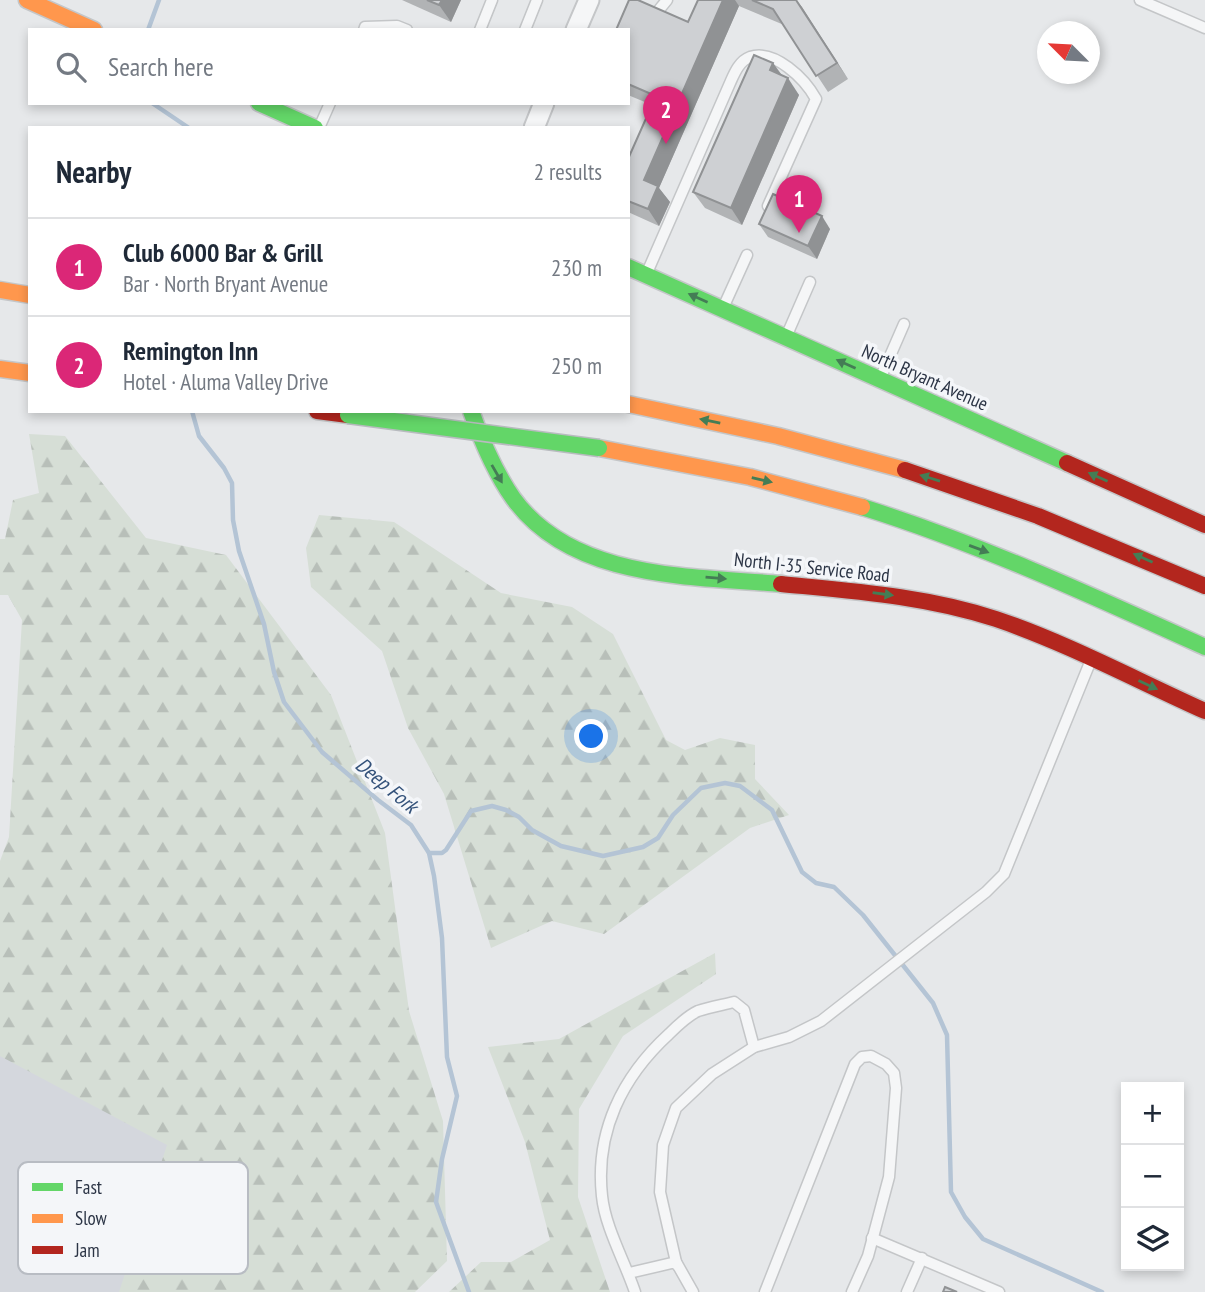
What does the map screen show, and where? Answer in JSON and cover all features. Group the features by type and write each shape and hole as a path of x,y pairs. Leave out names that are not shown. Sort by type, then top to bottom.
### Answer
{"main road":[{"path":"27,0 90,28"},
{"path":"263,105 312,126"},
{"name":"North Bryant Avenue","path":"630,268 1205,525"},
{"path":"0,290 25,294"},
{"path":"6,370 28,373"},
{"path":"630,404 777,435 955,486 1126,550 1205,586"},
{"path":"332,413 599,448 713,469 840,500 991,553 1205,647"},
{"name":"North I-35 Service Road","path":"472,413 498,479 517,503 545,531 560,542 586,554 614,565 649,572 866,592 936,603 995,618 1205,711"}],"street":[{"path":"577,28 589,0"},
{"path":"535,126 543,105"}],"lane":[{"path":"481,28 492,0"},
{"path":"526,28 537,0"},
{"path":"658,11 667,0"},
{"path":"1140,0 1205,28"},
{"path":"365,28 402,28"},
{"path":"646,275 738,66 750,57 766,57 784,65 807,86 816,99 768,206"},
{"path":"318,126 329,105"},
{"path":"722,309 747,255"},
{"path":"786,337 810,282"},
{"path":"880,380 904,324"},
{"path":"685,1292 660,1192 663,1145 676,1108 712,1074 754,1047 789,1037 821,1021 986,892 1004,874 1091,659"},
{"path":"635,1292 602,1196 602,1164 615,1104 627,1081 649,1054 696,1012 734,1002 744,1010 754,1047"},
{"path":"765,1292 855,1064 862,1057 871,1056 886,1064 894,1073 896,1088 889,1177 868,1256 852,1292"},
{"path":"872,1238 999,1292"},
{"path":"907,1292 922,1258"},
{"path":"629,1273 676,1262"},
{"path":"676,1262 693,1292"}],"shaded area":[{"path":"0,1032 366,1197 315,1292 0,1292"}],"green space":[{"path":"29,434 65,436 146,538 226,555 331,695 385,833 409,1011 443,1121 447,1261 415,1292 119,1292 125,1274 248,1274 248,1162 161,1162 167,1145 0,1056 0,861 9,837 22,620 8,595 0,595 0,539 5,539 13,500 39,493"},
{"path":"319,515 394,522 501,593 572,607 613,634 666,740 685,750 720,738 755,745 755,779 789,815 750,828 604,934 552,921 491,948 444,794 408,728 382,651 311,587 306,548"},
{"path":"715,953 716,974 623,1036 579,1109 578,1197 610,1292 449,1292 481,1262 511,1262 550,1240 525,1142 488,1047 559,1039"}],"building":[{"path":"427,0 442,0 439,5"},
{"path":"629,0 638,0 688,22 698,0 723,0 644,180 658,186 648,209 630,202 630,154 656,96 630,85 630,28 617,28"},
{"path":"752,0 796,0 837,63 816,76 773,9"},
{"path":"754,55 773,63 770,70 788,78 731,208 693,192"},
{"path":"773,194 822,216 808,246 759,224"},
{"path":"945,1287 957,1292 943,1292"}],"waterway":[{"name":"Deep Fork","path":"149,28 159,0"},
{"name":"Deep Fork","path":"155,105 186,126"},
{"name":"Deep Fork","path":"193,413 199,436 232,483 233,520 239,551 264,624 274,672 284,702 322,752 411,825 429,853 442,938 447,1057 457,1096 442,1159 436,1202 469,1292"},
{"path":"429,853 442,853 446,850 471,811 492,806 519,817 532,830 561,846 603,856 643,847 658,838 673,815 701,788 725,783 740,786 772,810 802,872 816,883 834,887 863,915 933,1003 947,1035 951,1192 965,1217 983,1239 1102,1292"}],"traffic: fast":[{"path":"263,105 311,126"},
{"path":"630,268 1067,463"},
{"path":"472,413 489,456 513,498 538,525 567,545 600,559 635,569 709,579 781,584"},
{"path":"348,415 599,448"},
{"path":"862,507 993,554 1205,647"}],"traffic: slow":[{"path":"27,0 90,28"},
{"path":"0,290 28,295"},
{"path":"0,369 28,373"},
{"path":"630,404 778,436 905,470"},
{"path":"599,448 750,477 862,507"}],"traffic: jam":[{"path":"332,413 348,415"},
{"path":"1067,463 1205,525"},
{"path":"905,470 1038,516 1205,586"},
{"path":"781,584 862,592 970,611 1075,650 1205,711"}],"place":[{"name":"Remington Inn","path":"666,144"},
{"name":"Club 6000 Bar & Grill","path":"799,233"}]}
